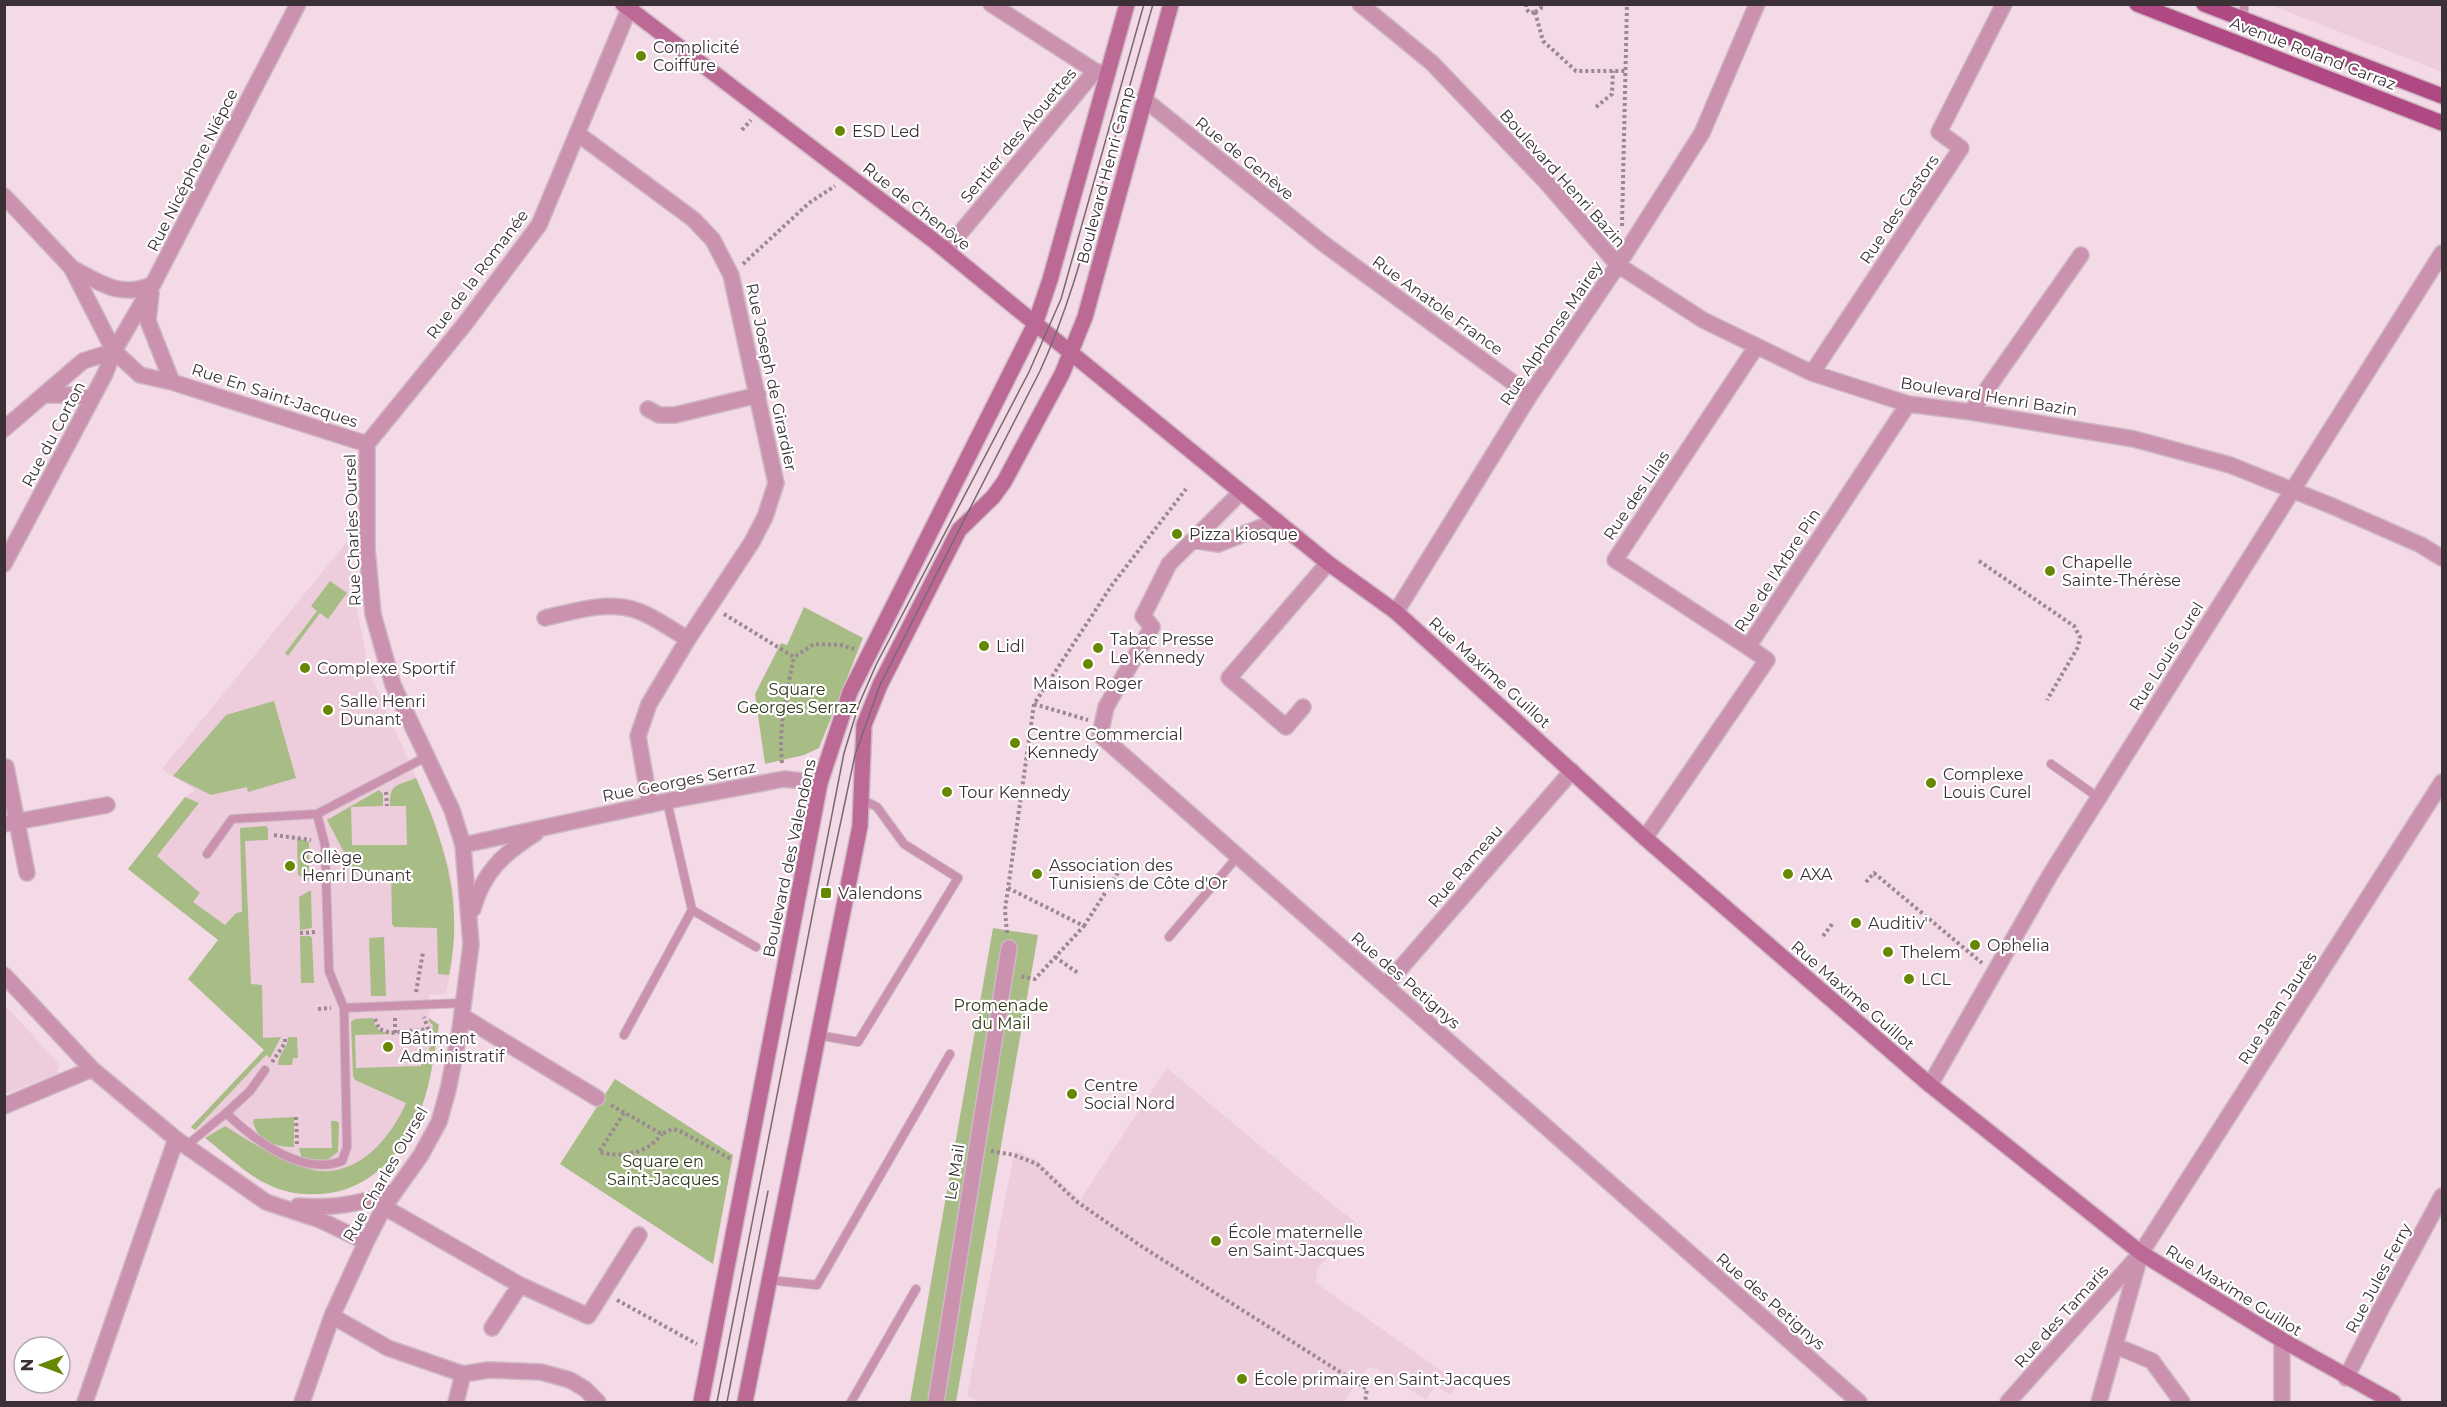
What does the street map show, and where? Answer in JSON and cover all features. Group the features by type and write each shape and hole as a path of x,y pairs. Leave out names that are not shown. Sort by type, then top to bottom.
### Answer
{"main road":[{"name":"Avenue Roland Carraz","path":"2137,4 2442,123"},
{"name":"Avenue Roland Carraz","path":"2204,4 2442,96"}],"street":[{"name":"Rue Nicéphore Niépce","path":"114,351 153,284 298,4"},
{"path":"991,4 1101,72"},
{"name":"Boulevard Henri Camp","path":"1035,324 1050,280 1101,72 1127,4"},
{"name":"Boulevard Henri Camp","path":"1071,354 1085,317 1171,4"},
{"name":"Boulevard Henri Bazin","path":"1360,4 1432,63 1546,183 1618,265 1703,320 1812,373 1908,404 1971,411 2134,439 2230,465 2292,488 2421,545 2442,558"},
{"name":"Rue Alphonse Mairey","path":"1396,612 1530,395 1618,265 1702,133 1757,4"},
{"name":"Rue des Castors","path":"1812,373 1961,148 1939,132 2004,4"},
{"name":"Rue de la Romanée","path":"367,444 464,324 539,225 578,134 626,7"},
{"name":"Rue de Chenôve","path":"626,7 945,250 1183,446"},
{"name":"Sentier des Alouettes","path":"945,250 1101,72"},
{"name":"Rue de Genève","path":"1144,99 1324,244"},
{"name":"Rue Joseph de Girardier","path":"578,134 693,219 713,240 731,275 776,483 773,498 752,542 688,639 649,704 638,736 650,804"},
{"name":"Rue En Saint-Jacques","path":"4,196 72,267 114,351 140,375 172,382 367,444"},
{"name":"Rue Anatole France","path":"1324,244 1530,395"},
{"name":"Rue Louis Curel","path":"1930,1085 2050,875 2442,253"},
{"path":"1971,411 2080,255"},
{"name":"Rue En Saint-Jacques","path":"72,267 105,285 129,292 153,284 148,321 172,382"},
{"name":"Boulevard des Valendons","path":"701,1402 820,783 850,692 1035,324"},
{"name":"Rue des Lilas","path":"1748,646 1615,560 1756,347"},
{"path":"4,429 83,361 114,351"},
{"name":"Rue du Corton","path":"4,564 114,351"},
{"path":"746,1402 860,826 864,725 880,685 959,530 993,497 1004,482 1071,354"},
{"path":"45,395 74,395 91,399"},
{"path":"648,409 659,415 675,415 758,395"},
{"name":"Rue de l'Arbre Pin","path":"1645,838 1767,660 1748,646 1908,404"},
{"name":"Rue Charles Oursel","path":"302,1402 332,1316 366,1242 384,1207 421,1155 439,1122 448,1090 463,1009 471,945 463,845 452,810 393,685 373,614 368,549 367,444"},
{"name":"Rue Maxime Guillot","path":"1183,446 1328,563 1396,612 1645,838 1930,1085 2141,1253 2346,1378 2392,1402"},
{"path":"1101,729 1106,707 1152,627 1143,616 1169,564 1241,492"},
{"path":"1193,540 1218,544 1277,521"},
{"path":"1303,707 1286,727 1229,678 1328,563"},
{"path":"545,618 597,606 619,606 640,611 688,639"},
{"name":"Rue des Petignys","path":"1101,729 1238,856 1859,1402"},
{"path":"6,767 11,823 27,873"},
{"name":"Rue Rameau","path":"1385,986 1572,771"},
{"name":"Rue Georges Serraz","path":"463,845 650,804 784,779 820,783"},
{"name":"Rue Jean Jaurès","path":"2141,1253 2442,782"},
{"path":"11,823 107,805"},
{"name":"Rue Georges Serraz","path":"492,869 505,855 546,827"},
{"name":"Rue Charles Oursel","path":"470,920 479,889 492,869"},
{"name":"Le Mail","path":"936,1402 1009,948"},
{"path":"4,975 92,1069 181,1143 266,1202 320,1220 366,1242"},
{"path":"463,1009 597,1098"},
{"path":"4,1106 92,1069"},
{"path":"85,1402 181,1143"},
{"path":"266,1202 322,1208 370,1201 396,1190"},
{"name":"Rue Jules Ferry","path":"2346,1378 2442,1196"},
{"path":"384,1207 520,1285 588,1316 639,1235"},
{"path":"2099,1402 2141,1253"},
{"name":"Rue des Tamaris","path":"2008,1402 2141,1253"},
{"path":"492,1328 520,1285"},
{"path":"332,1316 388,1348 463,1374 514,1370 541,1372 570,1380 585,1389 598,1402"},
{"path":"2282,1340 2282,1402"},
{"path":"2116,1346 2152,1361 2182,1402"},
{"path":"456,1402 463,1374"}],"lane":[{"path":"2244,4 2244,21"},
{"path":"207,854 232,819 317,814 426,757"},
{"path":"2051,764 2099,798"},
{"path":"817,1035 858,1042 958,878 904,844 877,807 861,799"},
{"path":"624,1035 692,910 667,801"},
{"path":"226,1113 260,1142 297,1160 325,1166 342,1161 346,1156 344,1008 329,971 325,845 317,814"},
{"path":"1169,937 1238,856"},
{"path":"692,910 756,948"},
{"path":"344,1008 420,1005 463,1009"},
{"path":"769,1280 817,1285 950,1054"},
{"path":"181,1143 226,1113 250,1091 265,1070"},
{"path":"851,1402 916,1289"}],"path":[{"path":"1526,4 1526,9 1530,13 1541,8 1541,4"},
{"path":"1627,4 1622,227 1630,246"},
{"path":"1535,12 1543,41 1576,71 1625,71"},
{"path":"1596,107 1612,94 1613,71"},
{"path":"741,130 746,125"},
{"path":"731,275 808,203 831,189"},
{"path":"1009,948 1005,910 1034,704 1112,585 1186,489"},
{"path":"1979,561 2074,626 2080,637 2078,647 2047,700"},
{"path":"711,606 794,657"},
{"path":"784,779 782,742 785,701 794,657 814,644 841,645 868,654"},
{"path":"1034,704 1101,729"},
{"path":"274,835 299,837 325,845"},
{"path":"1004,973 1035,979 1084,926 1121,868"},
{"path":"1866,882 1874,873 1994,973"},
{"path":"1008,888 1084,926"},
{"path":"1823,936 1833,923"},
{"path":"375,1006 376,1023 380,1029 395,1033 428,1029 416,983 423,952"},
{"path":"1055,957 1078,974"},
{"path":"395,1023 395,1033"},
{"path":"265,1070 285,1043 285,1037"},
{"path":"597,1098 662,1134"},
{"path":"624,1113 599,1152 623,1155 638,1152 672,1129 680,1131 738,1163 747,1165"},
{"path":"296,1117 297,1160"},
{"path":"976,1148 1014,1155 1036,1164 1076,1201 1141,1246 1367,1389 1365,1402"},
{"path":"603,1292 711,1351"}],"shaded area":[{"path":"2271,5 2442,5 2442,72"},
{"name":"Collège Henri Dunant","path":"350,538 351,579 369,671 433,816 450,871 454,899 452,963 446,994 429,995 429,1018 439,1025 424,1098 410,1132 390,1160 372,1176 344,1190 312,1194 288,1192 266,1183 252,1175 191,1127 264,1050 188,979 218,940 128,869 185,797 195,790 162,769"},
{"path":"5,1005 59,1064 57,1074 5,1094"},
{"path":"1167,1068 1356,1223 1317,1270 1316,1283 1459,1383 1450,1395 1435,1385 1426,1400 1377,1369 1367,1368 1344,1402 981,1402 967,1396 1016,1151 1037,1160 1080,1200"}],"green space":[{"path":"330,581 347,593 328,619 320,613 288,656 285,653 317,611 311,606"},
{"name":"Square Georges Serraz","path":"804,607 863,638 819,748 804,755 765,764 755,694 781,643 787,645"},
{"path":"274,701 296,778 248,792 247,787 211,795 173,776 226,715"},
{"path":"416,778 436,826 449,874 454,923 449,975 438,974 437,928 394,927 392,924 391,872 355,873 327,820 379,790 383,794 383,806 351,807 352,845 407,845 406,806 390,806 390,799 396,786"},
{"path":"185,797 199,803 157,856 200,893 193,902 225,925 236,913 242,912 240,828 266,826 268,828 268,840 245,841 251,984 262,985 263,1038 281,1037 270,1058 266,1055 195,1130 191,1127 264,1050 188,979 218,940 128,869"},
{"path":"297,838 309,842 309,881 298,875"},
{"path":"311,891 312,928 300,930 299,897"},
{"name":"Promenade du Mail","path":"993,928 1038,935 956,1402 910,1402"},
{"path":"300,936 312,938 314,983 301,983"},
{"path":"384,937 386,996 371,996 369,938"},
{"path":"373,1018 379,1030 392,1034 355,1035 356,1068 421,1066 421,1060 428,1059 433,1025 429,1022 429,1018 439,1025 430,1079 419,1113 402,1145 378,1171 347,1189 314,1194 290,1192 275,1187 243,1169 205,1138 225,1126 276,1156 318,1171 343,1168 367,1156 386,1137 406,1103 355,1080 353,1076 351,1022 355,1019"},
{"path":"288,1037 297,1037 298,1058 293,1058 292,1065 278,1065 286,1044"},
{"name":"Square en Saint-Jacques","path":"615,1079 733,1155 713,1264 560,1164"},
{"path":"294,1117 294,1147 268,1142 255,1129 253,1122 254,1119"},
{"path":"331,1121 339,1123 338,1152 327,1160 302,1159 299,1148 332,1148"}],"tram line":[{"path":"717,1402 844,753 859,704 876,665 1029,372 1061,299 1144,4"},
{"path":"1114,141 1153,4"},
{"path":"825,896 855,755 880,685 1040,371 1083,254 1103,181"},
{"path":"727,1402 768,1191"}],"place":[{"name":"Complicité Coiffure","path":"641,56"},
{"name":"ESD Led","path":"840,131"},
{"name":"Pizza kiosque","path":"1177,534"},
{"name":"Chapelle Sainte-Thérèse","path":"2050,571"},
{"name":"Lidl","path":"984,646"},
{"name":"Tabac Presse Le Kennedy","path":"1098,648"},
{"name":"Maison Roger","path":"1088,664"},
{"name":"Complexe Sportif","path":"305,668"},
{"name":"Salle Henri Dunant","path":"328,710"},
{"name":"Centre Commercial Kennedy","path":"1015,743"},
{"name":"Complexe Louis Curel","path":"1931,783"},
{"name":"Tour Kennedy","path":"947,792"},
{"name":"Collège Henri Dunant","path":"290,866"},
{"name":"Association des Tunisiens de Côte d'Or","path":"1037,874"},
{"name":"AXA","path":"1788,874"},
{"name":"Valendons","path":"826,893"},
{"name":"Auditiv'","path":"1856,923"},
{"name":"Ophelia","path":"1975,945"},
{"name":"Thelem","path":"1888,952"},
{"name":"LCL","path":"1909,979"},
{"name":"Bâtiment Administratif","path":"388,1047"},
{"name":"Centre Social Nord","path":"1072,1094"},
{"name":"École maternelle en Saint-Jacques","path":"1216,1241"},
{"name":"École primaire en Saint-Jacques","path":"1242,1379"}]}
